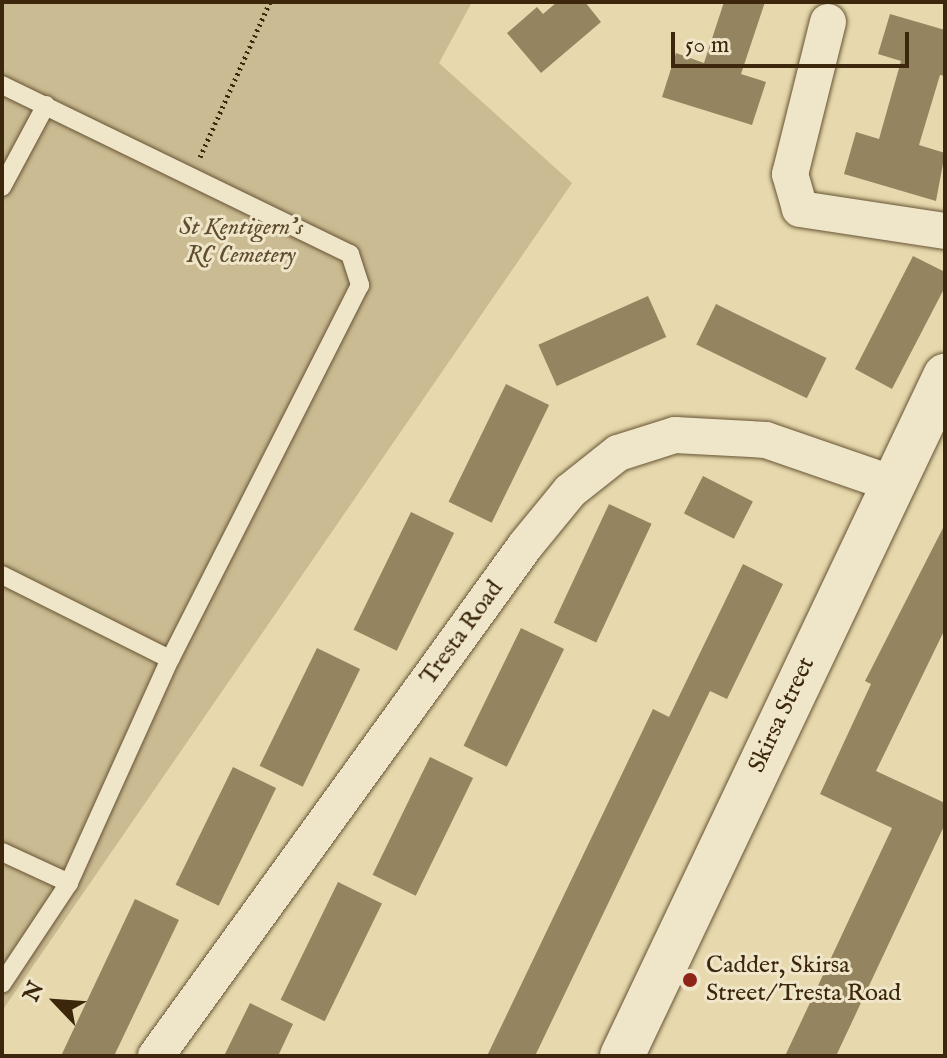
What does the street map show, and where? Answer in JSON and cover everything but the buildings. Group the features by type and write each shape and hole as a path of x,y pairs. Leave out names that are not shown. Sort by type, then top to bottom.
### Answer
{"street":[{"path":"828,22 790,174 800,209 945,231"},
{"name":"Skirsa Street","path":"622,1056 890,483 945,376"},
{"name":"Tresta Road","path":"156,1056 525,546 570,491 618,453 675,435 766,440 890,483"}],"lane":[{"path":"2,85 350,254 360,285 170,659 69,883 2,984"},
{"path":"2,187 46,105"},
{"path":"2,575 170,659"},
{"path":"2,852 69,883"}],"path":[{"path":"191,176 270,2"}],"green space":[{"name":"St Kentigern's RC Cemetery","path":"2,2 472,2 439,63 572,183 2,1011"}],"place":[{"name":"Cadder, Skirsa Street/ Tresta Road","path":"690,980"}]}
